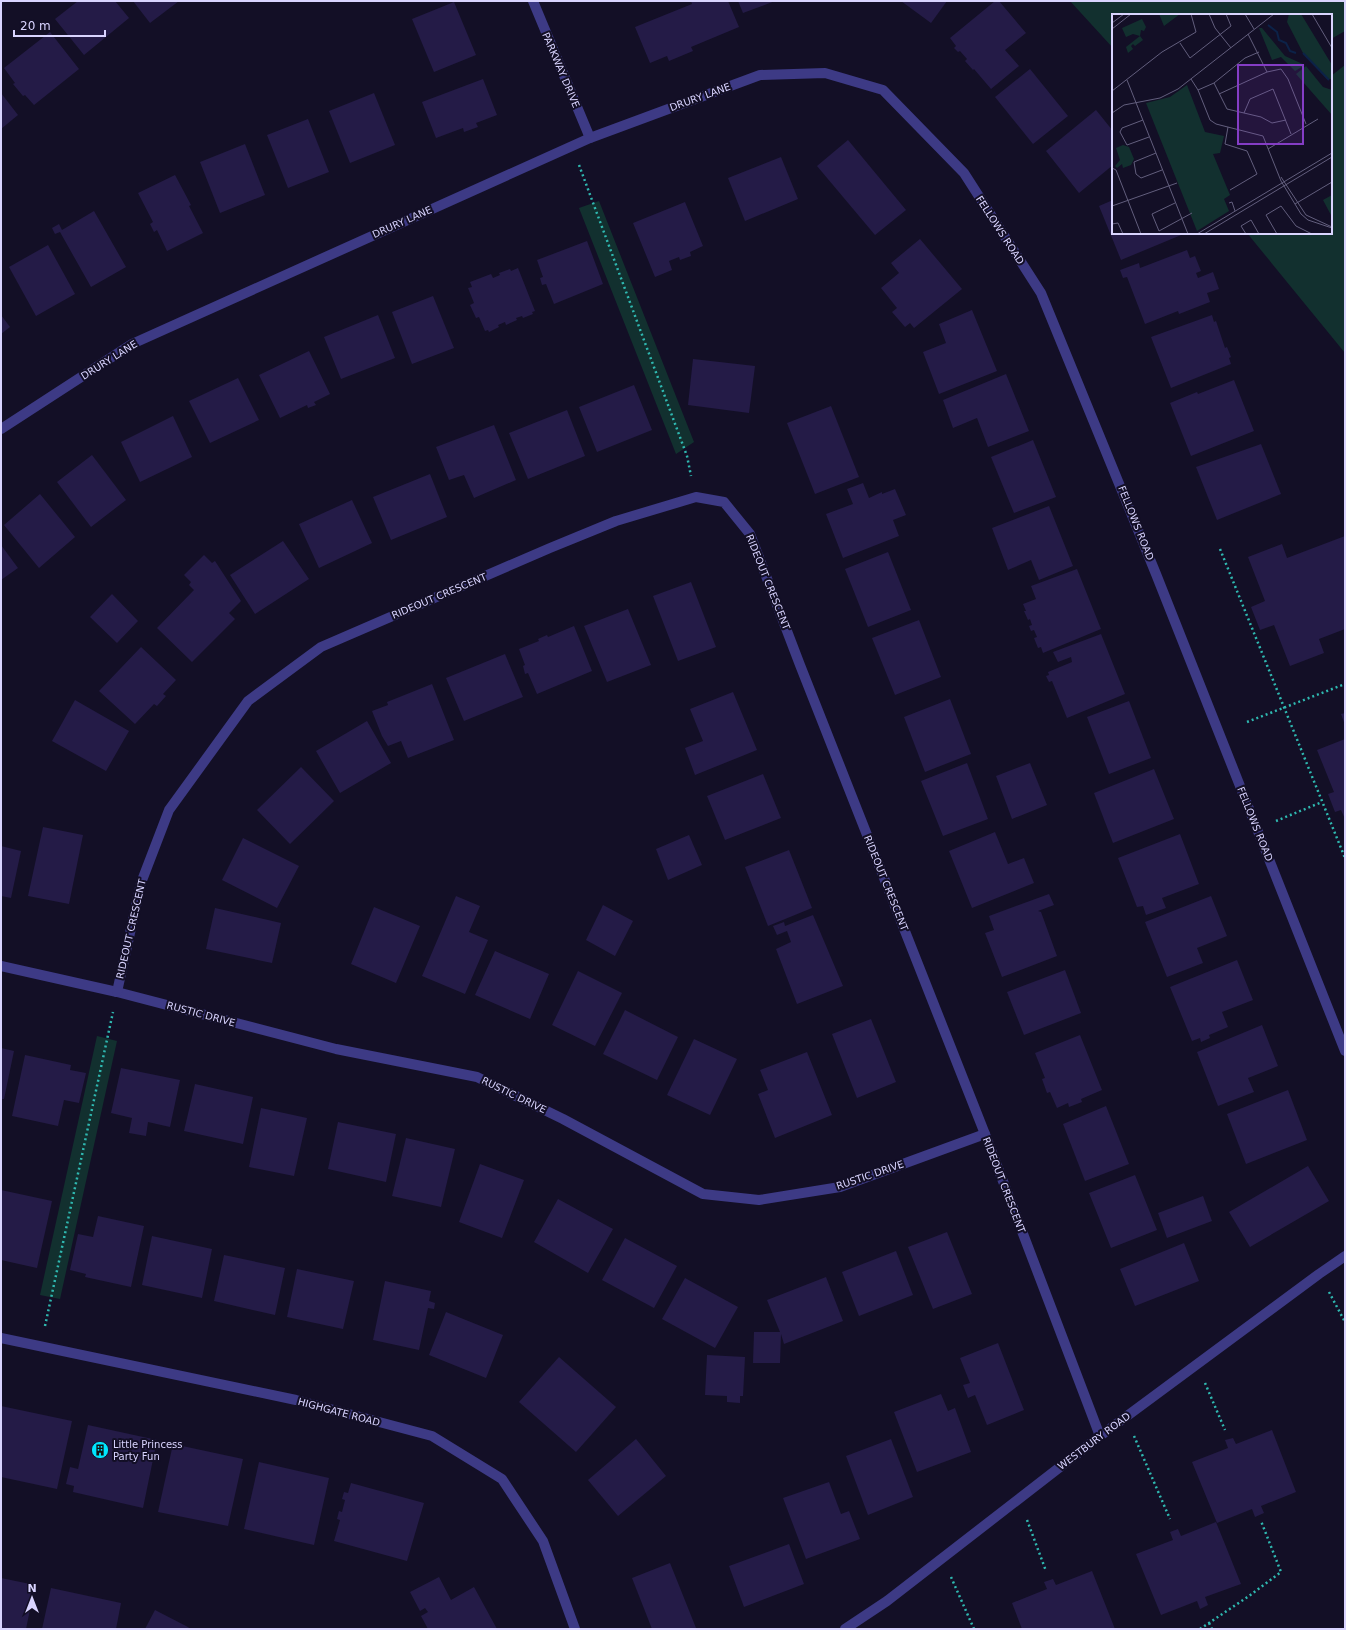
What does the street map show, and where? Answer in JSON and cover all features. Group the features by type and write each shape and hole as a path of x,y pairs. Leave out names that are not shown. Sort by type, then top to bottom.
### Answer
{"street":[{"name":"PARKWAY DRIVE","path":"533,1 590,138"},
{"name":"DRURY LANE","path":"1,430 132,344 590,138 760,76 825,73"},
{"name":"FELLOWS ROAD","path":"825,73 883,90 964,173 1041,293 1156,574 1345,1051"},
{"name":"RIDEOUT CRESCENT","path":"117,992 141,883 169,810 248,701 321,647 616,521 696,496 724,502 750,534 800,665 985,1134 1100,1436"},
{"name":"RUSTIC DRIVE","path":"1,966 117,992 336,1049 477,1077 563,1119 702,1194 759,1200 840,1187 985,1134"},
{"name":"WESTBURY ROAD","path":"845,1629 888,1601 1100,1436 1345,1256"},
{"name":"HIGHGATE ROAD","path":"1,1338 296,1400 432,1436 502,1479 543,1541 575,1629"}],"path":[{"path":"572,146 687,456 696,496"},
{"path":"1220,549 1345,858"},
{"path":"1247,722 1345,684"},
{"path":"1257,829 1322,802"},
{"path":"41,1346 117,992"},
{"path":"1319,1274 1345,1322"},
{"path":"1197,1364 1225,1430"},
{"path":"1126,1417 1170,1519"},
{"path":"1019,1499 1046,1570"},
{"path":"1200,1629 1249,1596 1281,1572 1261,1521"},
{"path":"943,1558 974,1629"},
{"path":"1209,1623 1212,1629"}],"green space":[{"path":"1070,1 1345,1 1345,31 1332,38 1332,14 1112,14 1112,47"},
{"path":"1345,65 1345,353 1248,234 1332,234 1332,75"},
{"path":"599,201 694,442 676,454 579,208"},
{"path":"97,1036 117,1041 60,1299 40,1295"}],"building":[{"path":"78,1 115,1 129,18 84,55 55,19"},
{"path":"133,1 179,1 150,23"},
{"path":"691,1 728,1 739,27 691,47 693,51 669,61 667,56 650,63 635,27 692,4"},
{"path":"738,1 775,1 743,13"},
{"path":"901,1 947,1 931,23"},
{"path":"995,1 999,1 1026,33 1005,50 1019,66 991,89 965,61 967,59 960,51 958,52 954,48 956,46 950,38"},
{"path":"454,2 476,55 434,72 412,19"},
{"path":"50,32 79,69 34,105 25,95 23,96 13,84 15,83 4,68"},
{"path":"1030,69 1068,116 1033,144 995,97"},
{"path":"483,79 497,115 476,123 478,127 464,132 463,128 436,138 422,102"},
{"path":"1,93 18,115 1,129"},
{"path":"374,93 395,145 350,163 329,111"},
{"path":"1096,110 1112,130 1112,166 1079,193 1046,151"},
{"path":"308,119 329,172 288,188 267,135"},
{"path":"848,140 906,210 875,235 817,166"},
{"path":"245,144 265,195 220,213 200,162"},
{"path":"781,157 798,199 745,221 728,178"},
{"path":"175,175 191,205 189,206 203,233 167,251 157,230 154,232 150,224 153,222 138,193"},
{"path":"1112,200 1112,234 1184,234 1121,260 1099,206"},
{"path":"685,202 703,246 690,252 691,256 680,260 679,257 669,261 672,270 655,277 633,223"},
{"path":"94,211 126,267 91,287 60,232 55,234 52,228 59,224 62,230"},
{"path":"920,239 962,289 914,328 910,323 905,327 892,312 897,308 881,288 899,273 891,263"},
{"path":"587,241 603,284 554,304 546,284 542,285 540,278 543,277 537,260"},
{"path":"48,245 75,294 36,316 9,267"},
{"path":"1187,250 1190,258 1195,256 1201,271 1196,273 1198,278 1213,272 1219,289 1207,293 1210,302 1179,314 1178,311 1145,324 1127,277 1123,278 1120,270 1139,263 1140,268"},
{"path":"518,268 535,311 532,312 533,314 523,318 522,316 516,318 517,320 506,325 505,322 498,325 499,327 489,332 488,330 485,331 479,317 476,318 470,305 474,303 468,288 472,287 470,282 491,274 493,278 500,275 499,273"},
{"path":"433,296 454,348 412,364 392,312"},
{"path":"972,310 997,371 939,394 923,352 946,343 939,324"},
{"path":"1,315 10,327 1,334"},
{"path":"378,315 395,358 341,379 324,337"},
{"path":"1212,315 1214,322 1216,321 1225,348 1227,347 1231,357 1229,358 1231,364 1171,388 1151,337"},
{"path":"309,351 330,394 314,402 316,405 308,408 307,405 280,418 259,375"},
{"path":"693,359 755,366 749,413 688,405"},
{"path":"1006,374 1029,431 988,447 977,418 953,428 943,400"},
{"path":"238,378 259,420 210,443 189,401"},
{"path":"1234,380 1254,431 1191,456 1170,403 1197,392 1198,394"},
{"path":"634,385 652,430 597,452 579,407"},
{"path":"831,406 859,477 815,494 787,423"},
{"path":"567,410 585,456 528,479 509,433"},
{"path":"173,416 192,457 140,482 121,442"},
{"path":"494,425 516,480 474,498 464,475 449,480 436,447"},
{"path":"1033,440 1056,497 1014,513 991,457"},
{"path":"1261,444 1281,494 1217,520 1196,467"},
{"path":"92,455 126,500 91,527 57,482"},
{"path":"430,474 447,517 391,540 373,497"},
{"path":"863,483 869,498 882,492 882,494 895,489 906,515 893,520 899,536 843,558 826,514 853,504 847,489"},
{"path":"40,494 75,537 39,568 4,525"},
{"path":"352,500 372,543 319,568 299,524"},
{"path":"1049,506 1073,566 1039,580 1031,560 1008,570 992,528"},
{"path":"1345,536 1345,629 1319,639 1324,653 1290,666 1274,625 1260,630 1251,607 1265,601 1248,557 1282,544 1287,558"},
{"path":"283,541 309,579 255,614 230,575"},
{"path":"1,545 18,568 1,580"},
{"path":"888,552 911,610 868,627 845,569"},
{"path":"204,555 212,563 215,561 241,601 229,613 235,619 192,662 157,628 194,590 189,585 191,582 184,575"},
{"path":"1077,569 1101,629 1043,653 1041,647 1038,648 1034,638 1037,637 1034,630 1031,631 1029,626 1032,625 1030,619 1028,620 1024,611 1026,611 1023,604 1036,599 1031,586"},
{"path":"691,582 716,647 678,661 653,596"},
{"path":"112,594 138,621 117,643 90,617"},
{"path":"628,609 651,665 607,682 584,626"},
{"path":"919,620 941,677 895,695 872,638"},
{"path":"574,626 592,671 537,694 528,673 525,674 523,666 525,665 519,649 539,641 538,639 547,635 548,637"},
{"path":"1101,634 1125,694 1067,718 1052,681 1049,682 1046,676 1049,675 1048,672 1072,662 1071,657 1058,662 1053,652"},
{"path":"141,647 176,680 163,694 166,696 157,706 154,704 135,724 99,691"},
{"path":"505,654 523,697 464,721 446,678"},
{"path":"432,684 454,740 408,758 401,741 388,746 382,736 372,711 388,705 387,702"},
{"path":"733,692 757,750 695,775 685,748 703,741 690,709"},
{"path":"950,699 971,754 925,772 904,717"},
{"path":"75,700 129,731 106,771 52,741"},
{"path":"1129,701 1151,758 1109,774 1087,717"},
{"path":"1345,713 1345,725 1341,714"},
{"path":"367,721 391,763 340,793 316,751"},
{"path":"1345,739 1345,819 1341,810 1335,812 1328,794 1334,792 1317,750"},
{"path":"967,763 988,819 943,836 921,781"},
{"path":"1030,763 1047,805 1012,819 996,776"},
{"path":"301,767 334,801 290,844 257,810"},
{"path":"1154,769 1174,819 1113,843 1094,793"},
{"path":"763,774 781,818 725,840 707,796"},
{"path":"43,827 83,835 69,904 28,896"},
{"path":"995,832 1008,864 1024,858 1034,883 972,908 949,851"},
{"path":"1180,834 1199,884 1162,898 1166,908 1146,915 1143,906 1137,907 1118,858"},
{"path":"689,835 702,865 668,880 656,849"},
{"path":"243,838 299,866 277,908 222,880"},
{"path":"1,846 21,851 11,898 1,896"},
{"path":"789,850 812,908 768,926 745,867"},
{"path":"1049,894 1054,905 1038,911 1041,912 1057,956 1002,977 985,933 994,930 989,916"},
{"path":"456,896 480,906 469,932 488,940 465,994 422,976"},
{"path":"1211,896 1227,936 1197,948 1203,963 1167,977 1145,922"},
{"path":"603,905 633,921 615,956 586,940"},
{"path":"374,907 420,926 396,983 351,964"},
{"path":"215,908 281,923 272,963 206,949"},
{"path":"813,915 843,986 797,1004 776,949 791,942 787,931 777,935 773,926 784,922 785,926"},
{"path":"495,951 549,974 530,1019 475,995"},
{"path":"1237,960 1253,1000 1222,1012 1228,1027 1209,1035 1210,1038 1201,1042 1200,1038 1192,1041 1170,987"},
{"path":"1065,970 1081,1013 1024,1035 1007,992"},
{"path":"578,971 622,993 595,1046 552,1025"},
{"path":"625,1010 678,1037 657,1080 603,1054"},
{"path":"871,1019 896,1082 857,1098 832,1034"},
{"path":"1262,1025 1278,1066 1248,1078 1254,1092 1218,1106 1197,1052"},
{"path":"1080,1035 1102,1090 1081,1099 1082,1102 1069,1107 1068,1103 1057,1108 1050,1092 1047,1093 1042,1079 1045,1078 1035,1053"},
{"path":"694,1039 737,1059 710,1115 667,1095"},
{"path":"1,1048 14,1051 4,1099 1,1099"},
{"path":"807,1052 832,1115 775,1138 758,1094 768,1090 760,1070"},
{"path":"25,1055 71,1065 70,1070 86,1073 79,1103 64,1100 58,1126 12,1116"},
{"path":"121,1068 180,1080 170,1127 148,1122 146,1136 129,1133 132,1118 111,1113"},
{"path":"195,1084 253,1097 243,1144 184,1131"},
{"path":"1288,1090 1307,1140 1246,1164 1227,1114"},
{"path":"1106,1106 1129,1164 1085,1181 1063,1124"},
{"path":"261,1108 307,1118 294,1176 249,1167"},
{"path":"338,1122 396,1134 386,1182 328,1169"},
{"path":"406,1138 455,1149 441,1207 392,1196"},
{"path":"480,1164 524,1180 502,1238 459,1222"},
{"path":"1308,1166 1329,1201 1250,1247 1229,1212"},
{"path":"1135,1175 1157,1230 1111,1248 1089,1193"},
{"path":"1,1190 52,1201 37,1268 1,1260"},
{"path":"1203,1196 1212,1221 1167,1238 1158,1213"},
{"path":"558,1199 613,1229 588,1273 534,1242"},
{"path":"98,1216 144,1226 131,1287 85,1277 86,1274 70,1270 78,1234 93,1237"},
{"path":"947,1232 972,1294 933,1309 908,1247"},
{"path":"152,1236 212,1249 202,1298 142,1285"},
{"path":"625,1238 677,1266 654,1308 602,1280"},
{"path":"1184,1243 1199,1281 1135,1306 1120,1269"},
{"path":"896,1251 913,1295 859,1316 842,1272"},
{"path":"224,1255 285,1268 275,1315 214,1301"},
{"path":"297,1269 354,1281 343,1329 287,1317"},
{"path":"826,1277 843,1321 784,1344 781,1334 780,1363 753,1363 754,1332 780,1332 767,1300"},
{"path":"685,1278 738,1307 715,1348 662,1319"},
{"path":"385,1281 431,1291 429,1301 435,1303 434,1309 428,1308 419,1350 373,1340"},
{"path":"446,1312 503,1335 486,1378 429,1355"},
{"path":"998,1343 1024,1410 987,1425 975,1395 968,1398 963,1385 970,1383 960,1358"},
{"path":"707,1355 745,1357 743,1396 740,1396 740,1403 727,1402 727,1396 705,1395"},
{"path":"559,1357 616,1407 576,1452 519,1402"},
{"path":"941,1394 948,1411 955,1408 971,1452 917,1472 894,1412"},
{"path":"1,1406 72,1421 57,1489 1,1477"},
{"path":"88,1425 157,1440 143,1508 73,1492 74,1486 66,1484 70,1467 78,1469"},
{"path":"1272,1430 1296,1492 1261,1506 1264,1513 1255,1517 1252,1509 1217,1523 1192,1462 1228,1448 1225,1440 1233,1438 1236,1444"},
{"path":"636,1439 666,1476 618,1516 588,1480"},
{"path":"891,1439 913,1497 868,1515 846,1456"},
{"path":"173,1444 243,1459 228,1526 158,1512"},
{"path":"259,1462 329,1478 314,1545 244,1529"},
{"path":"829,1482 841,1514 849,1511 860,1539 806,1559 783,1498"},
{"path":"351,1483 424,1503 407,1561 334,1541 340,1520 337,1519 339,1511 342,1512 345,1500 342,1499 344,1492 348,1493"},
{"path":"1216,1522 1241,1584 1205,1597 1208,1605 1200,1609 1197,1601 1161,1615 1136,1554 1173,1540 1170,1532 1178,1529 1181,1536"},
{"path":"789,1544 804,1584 744,1607 729,1566"},
{"path":"670,1563 696,1628 695,1629 652,1629 632,1578"},
{"path":"1092,1571 1115,1629 1022,1629 1012,1603 1047,1589 1044,1582 1053,1579 1056,1585"},
{"path":"439,1577 451,1600 474,1587 497,1629 428,1629 421,1616 428,1612 425,1608 420,1611 410,1592"},
{"path":"1,1578 35,1585 26,1629 1,1629"},
{"path":"51,1588 121,1603 116,1629 42,1629"},
{"path":"155,1610 186,1626 191,1629 145,1629"}],"place":[{"name":"Little Princess Party Fun","path":"100,1450"}]}
